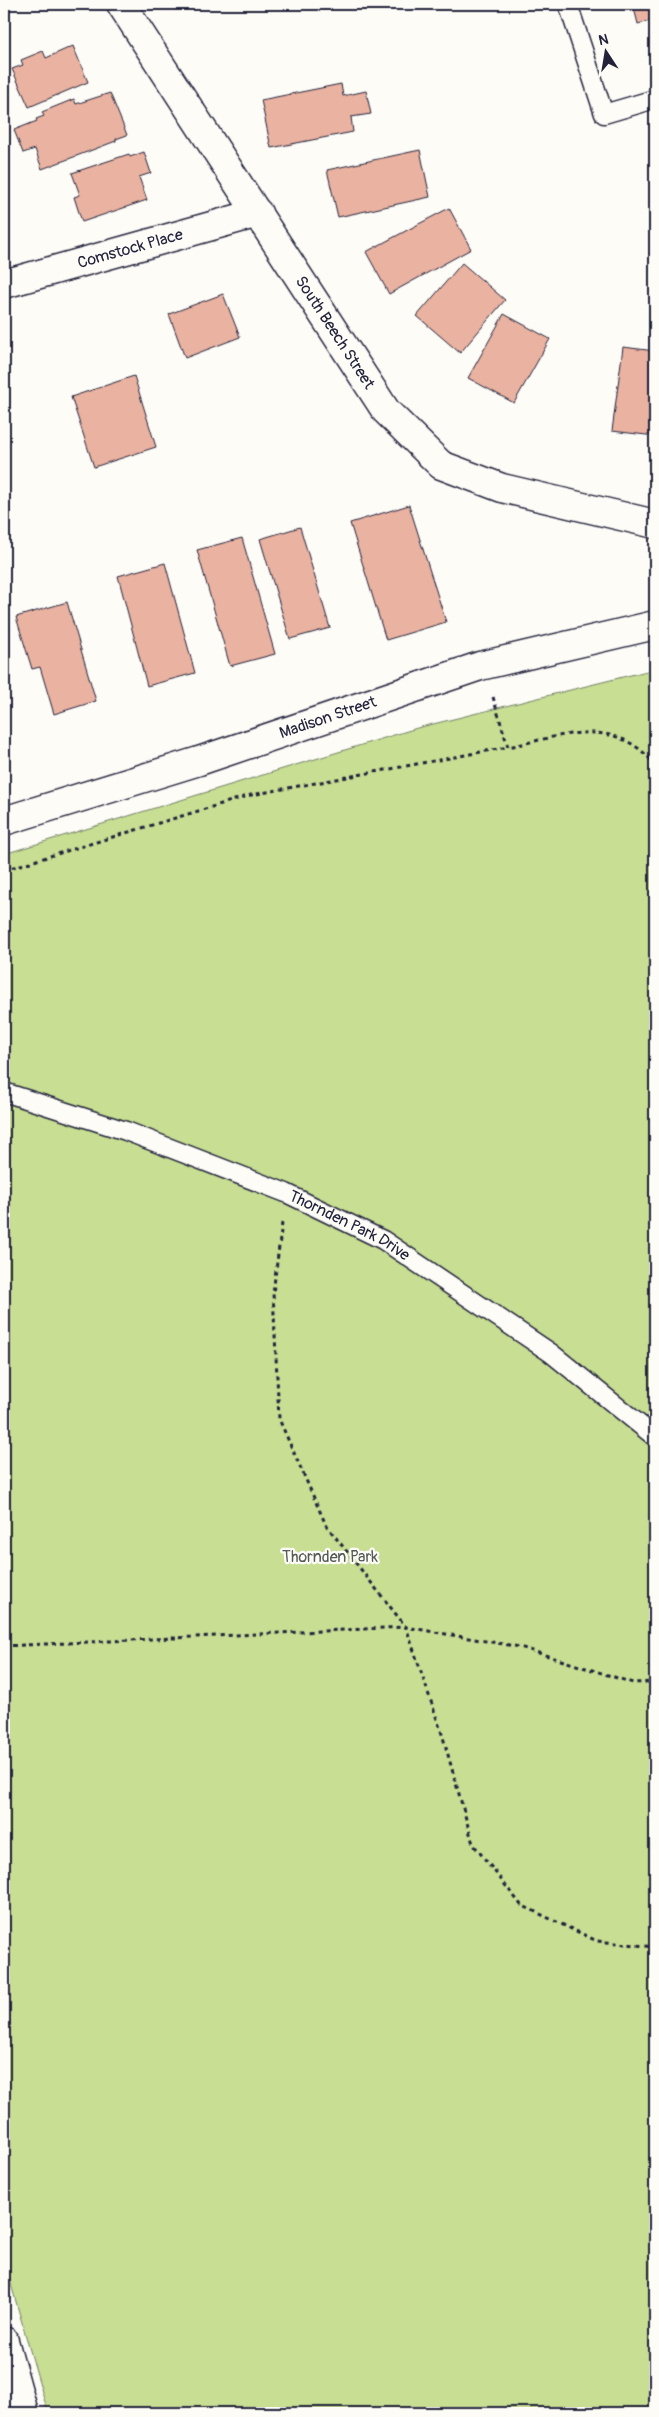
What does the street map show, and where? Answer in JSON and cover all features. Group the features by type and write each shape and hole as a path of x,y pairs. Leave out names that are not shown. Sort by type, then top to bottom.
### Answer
{"street":[{"name":"South Beech Street","path":"121,4 386,411 441,465 502,488 655,524"},
{"name":"Comstock Place","path":"4,284 258,213"},
{"name":"Madison Street","path":"4,821 199,761 480,666 655,625"},
{"path":"4,2342 24,2413"}],"lane":[{"path":"568,4 604,114 655,99"},
{"name":"Thornden Park Drive","path":"4,1092 126,1131 286,1193 383,1240 551,1353 655,1437"}],"path":[{"path":"480,666 495,700 508,747"},
{"path":"4,870 251,795 590,732 611,734 636,746 655,764"},
{"path":"286,1193 273,1293 279,1419 326,1526 406,1627 443,1737 473,1844 521,1905 597,1941 655,1947"},
{"path":"4,1646 406,1627 520,1646 633,1683 655,1682"}],"green space":[{"name":"Thornden Park","path":"655,669 655,2413 48,2413 4,2260 4,854 417,728"}],"building":[{"path":"633,4 655,4 655,20 638,24"},
{"path":"73,46 88,82 29,107 12,69 23,65 21,60 43,51 46,58"},
{"path":"341,84 343,96 366,91 371,114 351,117 353,132 271,148 261,100"},
{"path":"110,93 127,135 42,169 35,149 23,153 14,130 37,121 36,119 44,116 42,112 74,99 76,104"},
{"path":"420,150 430,197 338,217 327,170"},
{"path":"144,152 151,173 139,177 147,200 82,222 74,197 80,195 72,173 129,154 130,157"},
{"path":"449,208 471,249 389,294 366,252"},
{"path":"462,263 505,300 460,353 417,316"},
{"path":"223,294 240,337 185,358 169,314"},
{"path":"504,314 550,339 514,403 468,378"},
{"path":"623,347 655,351 655,436 612,431"},
{"path":"134,376 156,447 94,467 71,397"},
{"path":"409,505 446,622 386,640 350,523"},
{"path":"300,527 330,628 290,639 260,539"},
{"path":"242,538 275,654 230,666 197,550"},
{"path":"165,563 195,673 147,686 118,576"},
{"path":"67,602 96,701 54,714 40,667 32,669 16,617"}]}
